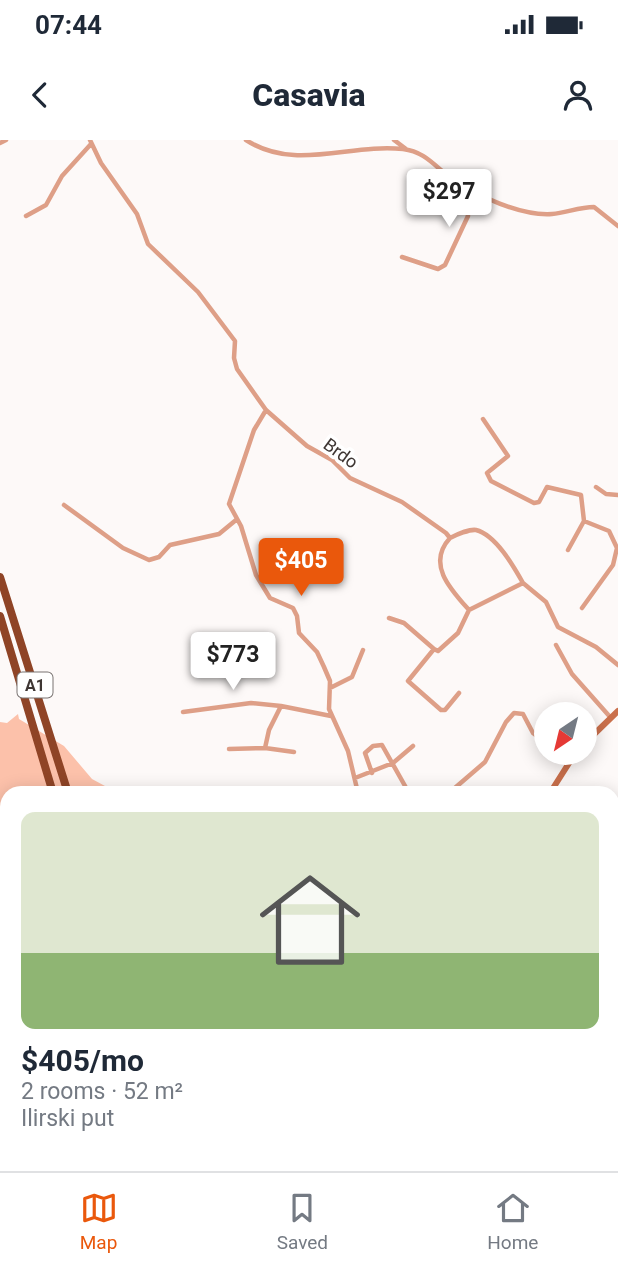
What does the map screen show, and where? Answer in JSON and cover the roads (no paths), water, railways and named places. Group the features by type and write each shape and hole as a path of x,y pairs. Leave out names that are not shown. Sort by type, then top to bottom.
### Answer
{"highway":[{"name":"A1","path":"0,578 66,786"},
{"name":"A1","path":"0,616 51,786"}],"street":[{"path":"0,143 6,140"},
{"path":"246,140 259,148 287,156 332,154 379,146 406,149"},
{"path":"394,140 406,149 428,158 449,178 485,196 528,212 554,214 594,207 618,226"},
{"path":"26,216 46,205 62,176 91,142"},
{"name":"Brdo","path":"91,142 137,214 148,244 198,292 235,341 234,358 237,369 266,410 307,446 332,460 350,478 402,502 450,538"},
{"path":"402,257 438,269 445,265 468,216 465,199 450,183 449,178"},
{"path":"266,410 254,430 229,504 256,575 271,598 293,608 298,616 299,633 317,652 330,688 331,716 348,751 357,786"},
{"path":"483,419 508,456 491,468 487,477 534,503 539,502 547,487 576,493 583,498 584,521 568,550"},
{"path":"596,487 606,494 618,495"},
{"path":"64,505 123,548 149,560 159,557 170,545 219,534 236,520"},
{"path":"582,608 616,561 617,548 609,531 584,521"},
{"path":"469,610 449,588 441,563 442,547 450,538 471,530 480,531 504,552 523,583 546,602 558,627 596,647 618,665"},
{"path":"389,618 404,623 438,652 458,632 469,610 523,583"},
{"path":"556,645 572,674 611,718"},
{"path":"434,649 408,681 441,710 445,710 459,693"},
{"path":"330,688 352,677 363,650"},
{"path":"183,712 251,703 331,716"},
{"path":"265,748 269,730 281,706"},
{"path":"597,731 618,711"},
{"path":"457,786 485,762 506,722 514,713 523,714 534,734"},
{"path":"372,773 364,756 373,746 382,745 404,786"},
{"path":"355,778 393,763 413,746"},
{"path":"229,749 265,748 293,752"},
{"path":"554,786 566,765"}]}
